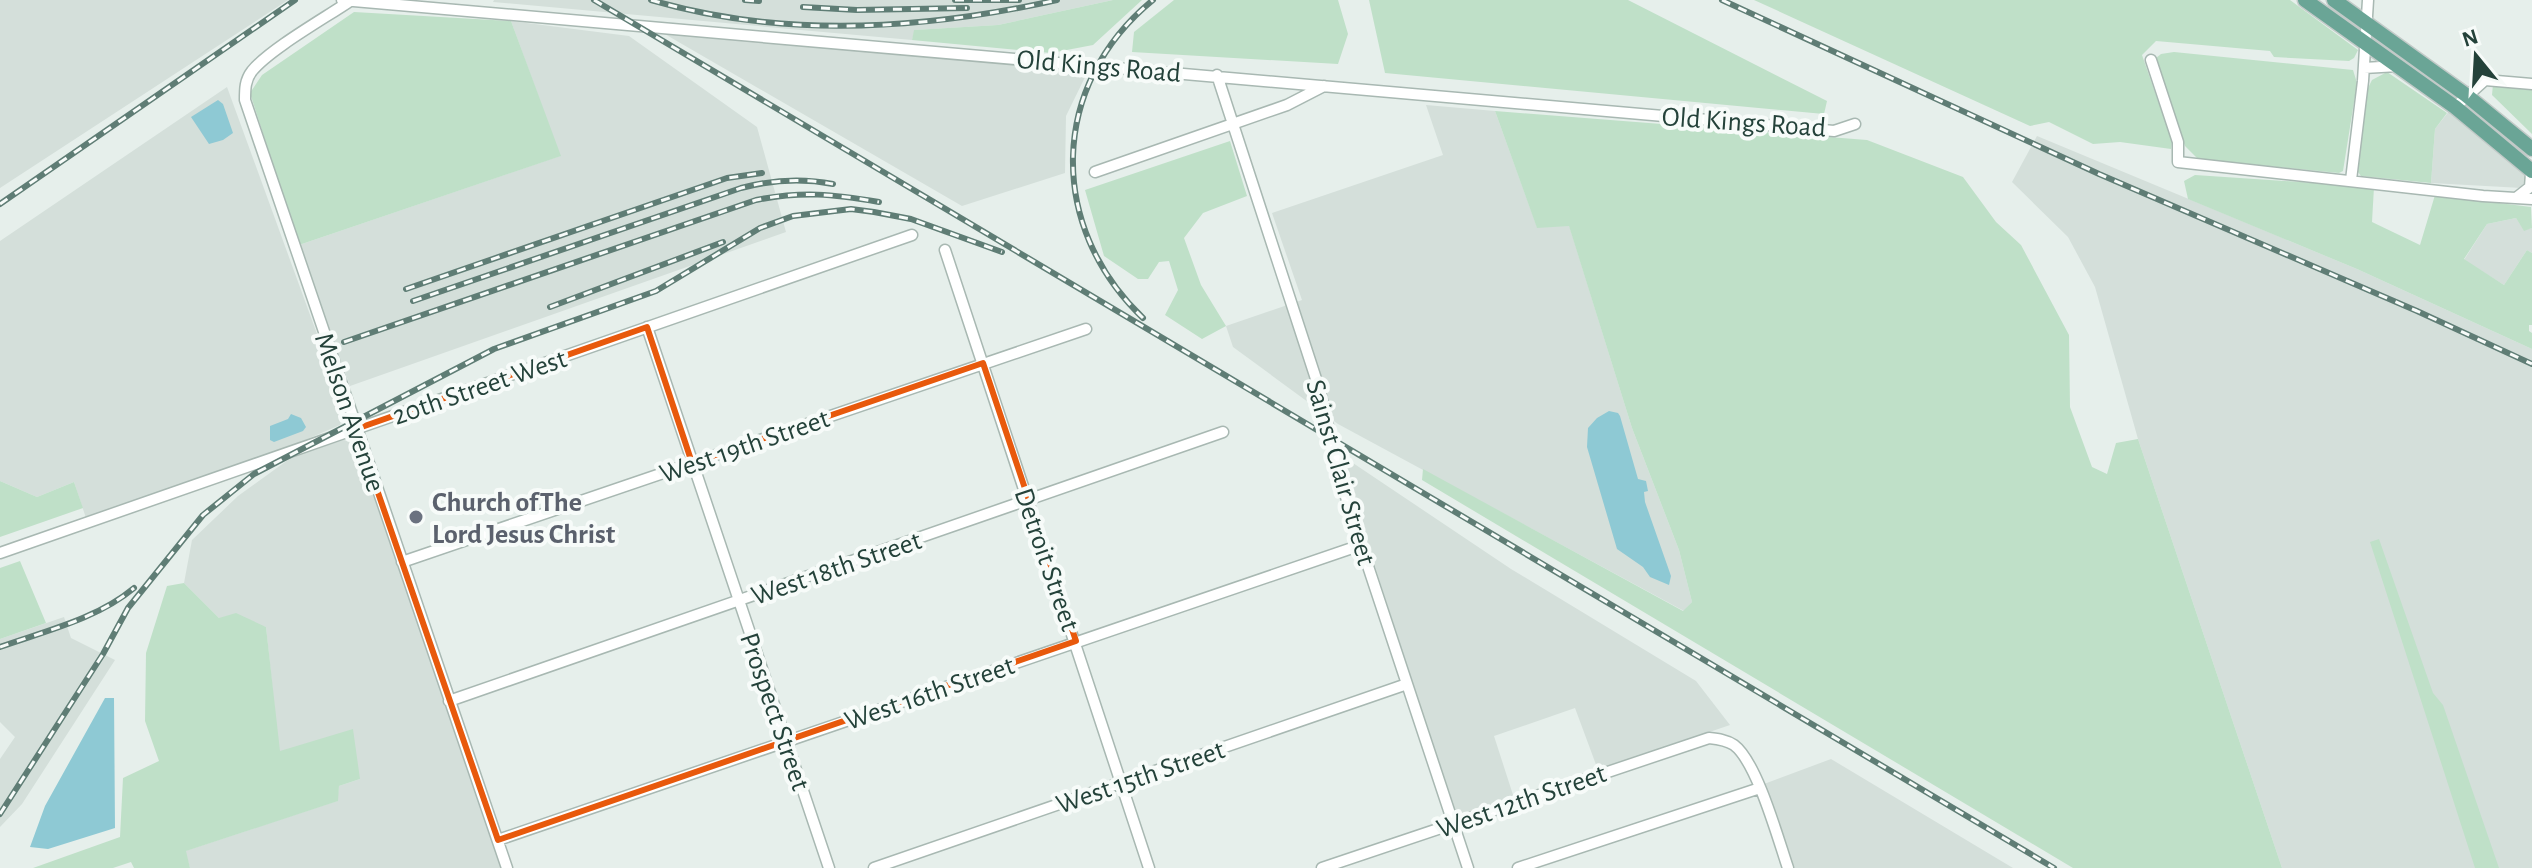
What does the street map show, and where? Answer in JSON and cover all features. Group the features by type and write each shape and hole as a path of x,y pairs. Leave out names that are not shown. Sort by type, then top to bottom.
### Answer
{"main road":[{"path":"2305,0 2455,107 2530,170"},
{"path":"2334,0 2466,95 2532,149"}],"street":[{"name":"Old Kings Road","path":"342,0 1834,131 1855,124"},
{"path":"2351,180 2364,68 2368,0"},
{"name":"Melson Avenue","path":"350,1 263,60 245,84 245,100 507,868"},
{"path":"2151,60 2178,142 2178,162 2532,199"},
{"path":"2364,68 2398,66"},
{"name":"Sainst Clair Street","path":"1217,75 1319,388 1361,545 1468,868"},
{"path":"2455,107 2485,80 2532,84"},
{"path":"1095,172 1287,105 1325,85"},
{"path":"2513,199 2530,187 2530,170"},
{"name":"20th Street West","path":"0,553 912,235"},
{"name":"Detroit Street","path":"945,250 1149,868"},
{"name":"Prospect Street","path":"647,327 829,868"},
{"name":"West 19th Street","path":"402,562 1086,329"},
{"name":"West 18th Street","path":"449,701 1223,432"},
{"name":"West 16th Street","path":"498,840 1361,545"},
{"name":"West 15th Street","path":"874,868 1407,684"},
{"name":"West 12th Street","path":"1322,868 1698,740 1720,739 1731,743 1743,753 1760,788"},
{"path":"1518,868 1760,788 1788,868"}],"highlighted area":[{"path":"647,327 692,463 983,363 1076,641 498,840 356,429"}],"shaded area":[{"path":"0,0 288,0 0,188"},
{"path":"494,0 1113,0 998,25 915,30 912,40"},
{"path":"511,21 629,36 757,127 786,232 350,386 299,245 560,156"},
{"path":"663,33 1089,69 1066,116 1065,173 962,206"},
{"path":"227,87 344,408 340,425 270,455 86,518 74,482 37,497 0,481 0,241"},
{"path":"1426,105 1495,111 1537,227 1569,225 1632,428 1679,550 1692,602 1684,611 1338,424 1233,347 1226,326 1302,300 1272,213 1443,155"},
{"path":"2450,110 2525,173 2528,183 2522,188 2431,183 2435,129"},
{"path":"2037,136 2357,269 2532,349 2532,868 2282,868 2138,439 2095,287 2068,237 2012,182"},
{"path":"2516,218 2524,230 2532,228 2532,253 2527,250 2504,285 2464,260 2487,224"},
{"path":"344,440 356,445 501,868 190,868 185,851 337,801 339,786 360,779 279,751 266,627 219,618 184,583 192,540 238,496 292,457"},
{"path":"1341,455 1511,569 1696,681 1730,725 1598,770 1575,708 1494,736 1514,798 1456,817"},
{"path":"64,617 71,638 115,660 22,804 0,827 0,759 15,737 0,722 0,639"},
{"path":"1831,759 2013,868 1792,868 1764,784"}],"green space":[{"path":"1113,0 1142,0 1093,45 1051,53 912,40 914,30 998,25"},
{"path":"1174,0 1338,0 1348,34 1338,64 1132,52 1134,32"},
{"path":"1369,0 1628,0 1827,101 1824,114 1385,73"},
{"path":"1754,0 2290,0 2358,50 2349,61 2274,57 2270,51 2156,41 2142,55 2172,141 2171,149 2120,142 2093,144 2049,122 2030,126"},
{"path":"354,12 511,21 561,156 299,245 250,93 262,75"},
{"path":"2174,52 2353,70 2357,83 2343,171 2198,159 2185,146 2156,67 2156,58"},
{"path":"2387,72 2447,113 2435,129 2431,183 2361,176 2358,172 2368,88 2372,80"},
{"path":"2493,84 2532,89 2532,134 2492,95"},
{"path":"1495,111 1867,140 1963,177 1996,222 2021,245 2069,335 2070,407 2092,467 2107,474 2116,443 2138,439 2282,868 2073,868 1422,480 1423,469 1683,611 1692,602 1679,550 1632,428 1569,226 1537,228"},
{"path":"1230,141 1247,196 1203,213 1184,238 1201,285 1226,326 1202,339 1165,315 1178,290 1169,261 1159,262 1148,279 1138,279 1104,256 1085,190"},
{"path":"2195,175 2374,187 2372,222 2420,245 2435,195 2531,207 2532,228 2524,231 2516,218 2487,224 2464,259 2504,285 2527,250 2532,253 2532,325 2529,325 2529,331 2532,333 2532,349 2357,269 2188,199 2184,181"},
{"path":"0,481 37,497 74,482 83,508 0,537"},
{"path":"2379,539 2433,693 2443,705 2499,868 2475,868 2370,542"},
{"path":"20,561 46,623 0,639 0,568"},
{"path":"184,583 219,618 236,613 266,627 280,751 353,729 360,779 339,786 338,801 186,851 190,868 134,868 131,862 113,868 33,868 120,837 123,778 159,761 145,721 146,653 167,586"}],"water":[{"path":"218,100 223,104 233,133 209,144 191,117"},
{"path":"1609,411 1620,416 1638,479 1646,481 1648,491 1644,492 1645,502 1671,576 1669,585 1650,577 1643,567 1617,549 1587,447 1588,428"},
{"path":"291,414 301,418 306,427 303,431 274,442 270,440 270,426 288,419"},
{"path":"105,698 114,698 115,828 48,849 30,847 45,806"}],"railway":[{"path":"0,204 295,0"},
{"path":"594,0 2054,868"},
{"path":"651,0 752,21 854,26 956,18 1057,0"},
{"path":"745,0 759,1"},
{"path":"955,0 1019,0"},
{"path":"1143,318 1112,281 1089,241 1077,199 1073,156 1079,114 1094,73 1119,34 1153,0"},
{"path":"1722,0 2099,174 2532,364"},
{"path":"803,7 857,10 967,8"},
{"path":"406,289 727,178 762,173"},
{"path":"413,301 741,188 787,181 833,184"},
{"path":"344,342 756,200 788,195 818,195 879,202"},
{"path":"0,814 103,654 128,608 203,515 254,474 494,349 656,291 760,228 793,216 851,209 874,212 911,219 1002,252"},
{"path":"550,307 723,242"},
{"path":"0,647 87,616 134,588"}],"place":[{"name":"Church ofThe Lord Jesus Christ","path":"416,517"}]}
